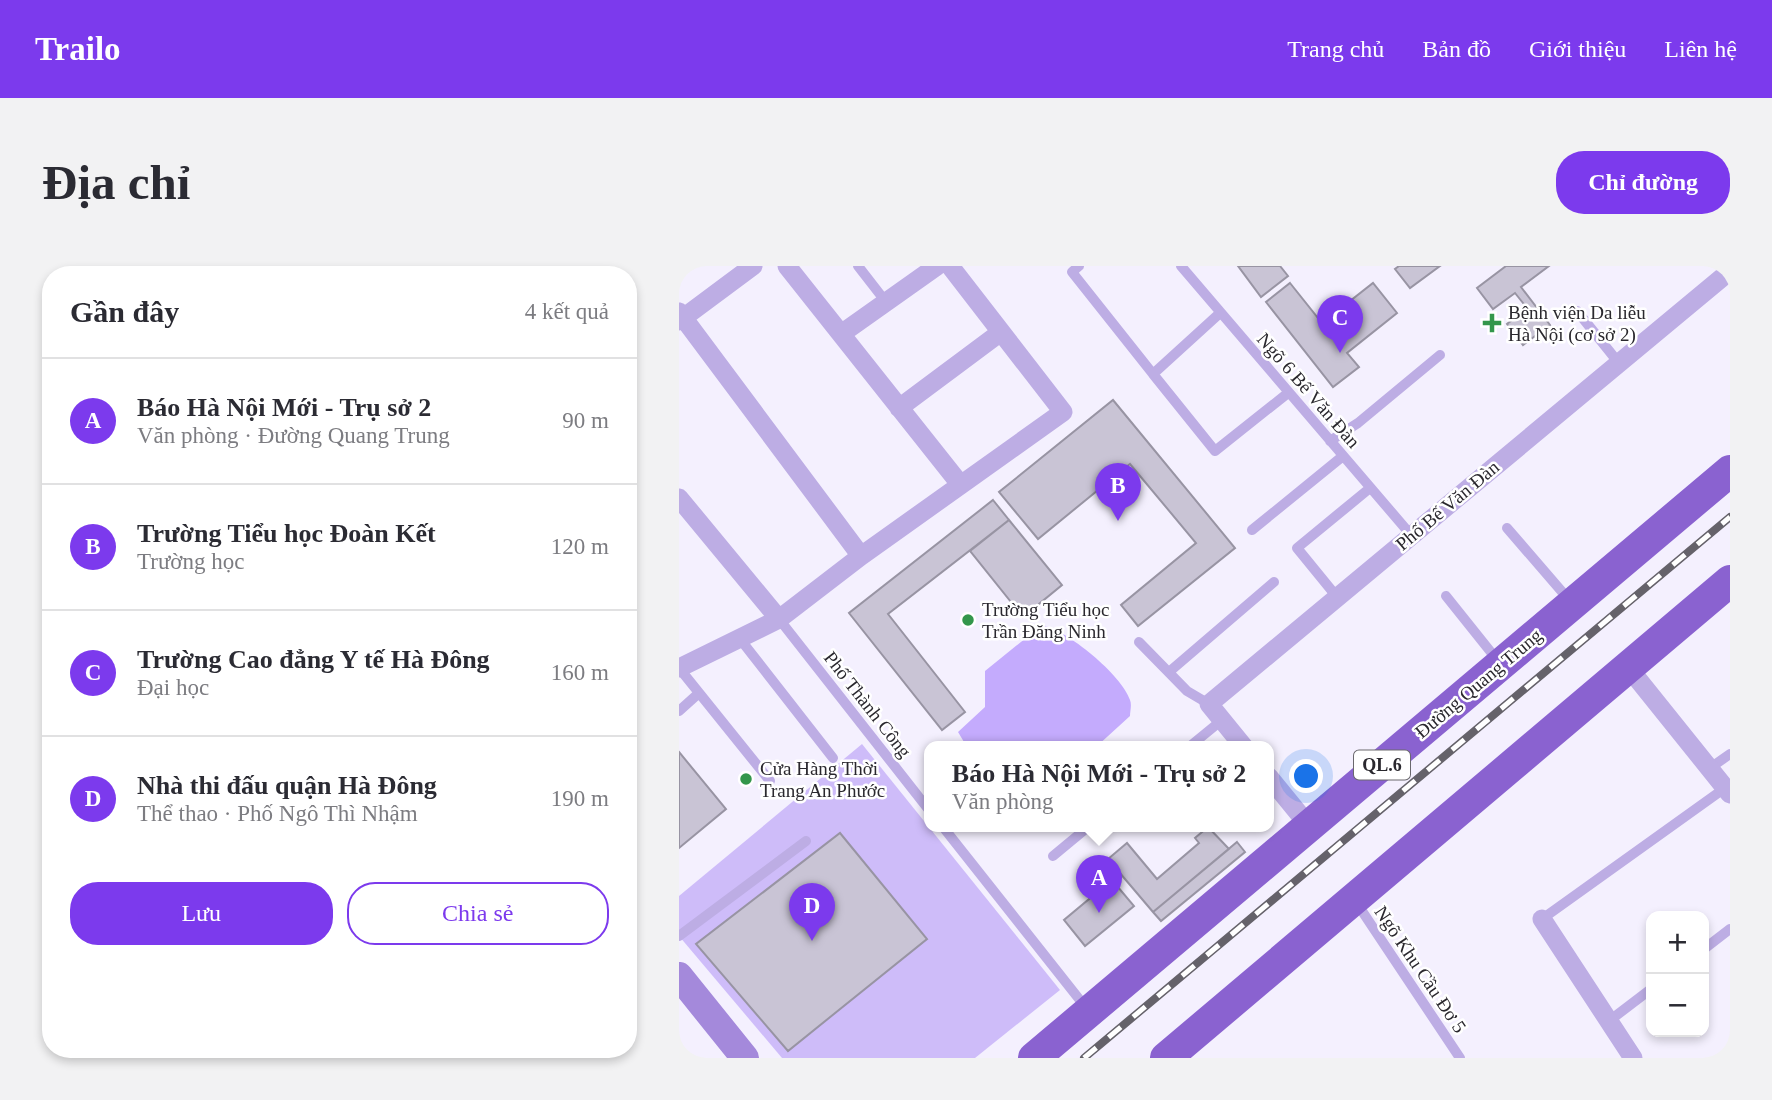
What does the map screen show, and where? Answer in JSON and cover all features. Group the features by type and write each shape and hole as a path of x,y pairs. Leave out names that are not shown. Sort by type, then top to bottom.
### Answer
{"highway":[{"name":"Đường Quang Trung","path":"1034,1058 1730,471"},
{"path":"1166,1058 1730,581"}],"main road":[{"path":"679,976 745,1058"}],"street":[{"path":"753,266 680,317 861,556"},
{"path":"787,266 960,484"},
{"path":"841,334 937,266"},
{"path":"679,668 779,620 861,556 1063,412 950,266"},
{"name":"Phố Bế Văn Đàn","path":"1209,704 1730,271"},
{"path":"899,408 1001,332"},
{"path":"679,498 779,620"},
{"path":"1628,667 1728,791"},
{"path":"1209,704 1239,741"},
{"path":"1274,783 1309,826"},
{"path":"1542,919 1633,1058"}],"lane":[{"path":"858,266 886,302"},
{"path":"1079,266 1072,272 1215,451 1289,393"},
{"name":"Ngõ 6 Bế Văn Đàn","path":"1181,266 1411,535"},
{"path":"1577,311 1618,362"},
{"path":"1153,374 1220,313"},
{"path":"1330,441 1358,423 1440,355"},
{"path":"1252,530 1343,456"},
{"path":"1337,597 1297,548 1370,488"},
{"path":"1507,528 1572,604"},
{"path":"1169,672 1275,582"},
{"path":"1447,596 1501,664"},
{"name":"Phố Thành Công","path":"779,620 924,804"},
{"path":"740,639 833,758"},
{"path":"1139,642 1187,691 1209,704"},
{"path":"679,668 770,781"},
{"path":"679,711 699,694"},
{"path":"1196,741 1222,720"},
{"path":"1710,768 1730,754"},
{"path":"1542,919 1728,791"},
{"path":"947,832 1089,1012"},
{"path":"1053,856 1082,832"},
{"path":"679,936 806,841"},
{"name":"Ngõ Khu Cầu Đơ 5","path":"1354,899 1460,1058"},
{"path":"1709,945 1730,929"},
{"path":"1609,1021 1646,993"}],"shaded area":[{"path":"1042,625 1079,644 1116,678 1131,702 1130,716 1103,741 963,741 958,732 985,707 985,671"},
{"path":"862,744 924,821 924,832 933,832 1060,990 975,1058 782,1058 679,936 679,896"}],"building":[{"path":"1238,266 1280,266 1288,276 1261,297"},
{"path":"1399,266 1440,266 1410,288 1395,269"},
{"path":"1506,266 1549,266 1521,287 1550,325 1523,345 1507,324 1527,308 1515,293 1493,309 1477,288"},
{"path":"1290,283 1322,323 1373,283 1397,313 1347,353 1359,367 1333,387 1266,302"},
{"path":"1113,400 1235,548 1138,626 1121,605 1196,543 1130,464 1038,539 999,492"},
{"path":"993,500 1009,520 888,614 965,712 942,730 849,613"},
{"path":"1009,520 1062,585 1023,617 970,551"},
{"path":"679,752 726,809 679,848"},
{"path":"1202,832 1213,832 1229,849 1153,912 1108,859 1127,843 1157,879 1199,843 1195,838"},
{"path":"840,833 927,939 788,1051 696,944"},
{"path":"1237,842 1245,852 1161,921 1153,912"},
{"path":"1112,880 1134,906 1085,946 1064,920"}],"railway":[{"path":"1084,1058 1730,517"}],"place":[{"name":"Bệnh viện Da liễu Hà Nội (cơ sở 2)","path":"1492,323"},
{"name":"Trường Cao đẳng Y tế Hà Đông","path":"1340,353"},
{"name":"Trường Tiểu học Đoàn Kết","path":"1118,521"},
{"name":"Trường Tiểu học Trần Đăng Ninh","path":"968,620"},
{"name":"Cửa Hàng Thời Trang An Phước","path":"746,779"},
{"name":"Báo Hà Nội Mới - Trụ sở 2","path":"1099,913"},
{"name":"Nhà thi đấu quận Hà Đông","path":"812,941"}]}
